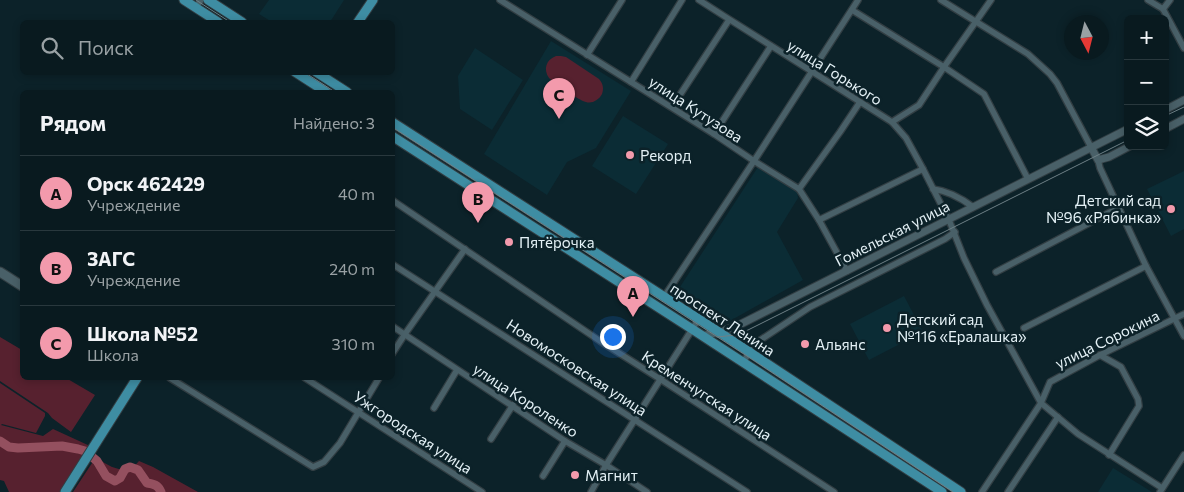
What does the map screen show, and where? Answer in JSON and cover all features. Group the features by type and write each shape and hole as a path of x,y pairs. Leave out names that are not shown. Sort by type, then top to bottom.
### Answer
{"main road":[{"path":"184,0 198,4 216,20"},
{"path":"208,0 239,20"},
{"path":"359,20 372,0"},
{"path":"298,75 316,90 321,75"},
{"path":"322,75 344,90"},
{"name":"проспект Ленина","path":"395,124 719,332 961,492"},
{"name":"проспект Ленина","path":"395,138 942,492"},
{"path":"0,272 20,285"},
{"path":"66,492 136,380"}],"street":[{"name":"улица Кутузова","path":"500,0 714,134 799,190 819,220 846,271"},
{"path":"587,55 622,0"},
{"path":"631,82 682,0"},
{"name":"улица Горького","path":"699,0 892,122 906,138 934,189 955,232 964,258 1041,403 1078,434 1161,490"},
{"path":"664,297 858,0"},
{"path":"941,0 1038,61 1057,83 1098,160 1118,208 1146,266 1184,336"},
{"path":"892,122 919,105 991,0"},
{"path":"1148,0 1163,9 1184,48"},
{"path":"1163,9 1170,0"},
{"path":"852,10 984,94 1028,179"},
{"path":"672,108 729,20"},
{"path":"714,134 771,46"},
{"path":"1169,108 1184,100"},
{"path":"799,190 860,102"},
{"path":"1169,127 1184,119"},
{"name":"Гомельская улица","path":"702,336 737,326 1124,130"},
{"path":"1098,160 1124,149"},
{"path":"450,172 456,164"},
{"path":"819,220 923,169"},
{"path":"472,187 478,178"},
{"path":"934,189 956,195 973,207"},
{"name":"Кременчугская улица","path":"395,202 600,341 834,492"},
{"path":"996,272 1118,208"},
{"path":"528,223 535,214"},
{"name":"Гомельская улица","path":"743,362 756,343 810,307 945,239 955,232"},
{"path":"395,349 464,249"},
{"name":"Новомосковская улица","path":"395,266 747,492"},
{"path":"1024,328 1146,266"},
{"path":"613,278 620,268"},
{"name":"улица Сорокина","path":"982,492 1041,403 1050,382 1184,314"},
{"path":"591,492 606,465 698,320"},
{"name":"улица Короленко","path":"395,328 565,441 606,465 646,492"},
{"path":"1100,355 1121,367 1140,406 1109,455"},
{"path":"434,408 457,370"},
{"path":"173,380 312,467 324,462 340,443 378,380"},
{"name":"Ужгородская улица","path":"308,380 482,492"},
{"path":"491,439 512,405"},
{"path":"1008,492 1058,417"},
{"path":"543,476 565,441"},
{"path":"878,449 883,441"},
{"path":"1161,490 1184,455"}],"shaded area":[{"path":"269,0 344,0 331,20 269,20 259,14"},
{"path":"551,41 631,91 596,148 567,162 547,195 484,154"},
{"path":"475,48 523,80 492,130 460,109 458,76"},
{"path":"556,56 566,57 599,79 603,88 599,98 591,102 582,101 549,78 546,65"},
{"name":"Рекорд","path":"623,116 668,144 636,194 592,166"},
{"path":"758,167 797,191 798,198 777,232 803,280 728,322 678,290"},
{"name":"Детский сад №96 «Рябинка»","path":"1184,171 1184,229 1171,236 1147,189"},
{"name":"Детский сад №116 «Ералашка»","path":"904,296 923,332 869,360 850,324"},
{"path":"0,337 20,349 20,380 69,380 95,395 71,432 48,413 0,381"},
{"path":"0,383 45,413 36,433 1,425 43,436 53,429 90,446 60,492 9,492 4,481 0,480"},
{"path":"96,457 112,467 130,471 139,461 198,492 73,492"},
{"path":"1113,468 1152,492 1098,492"}],"waterway":[{"path":"0,441 9,447 62,446 85,451 97,461 106,476 115,481 120,478 125,469 130,467 138,470 147,483 156,485 161,492"}],"tram line":[{"path":"196,0 227,20"},
{"path":"309,75 332,90"},
{"path":"1169,114 1184,107"},
{"path":"395,129 747,356 953,492"},
{"path":"717,337 736,335 748,330 1124,142"}],"place":[{"name":"Школа №52","path":"559,119"},
{"name":"Рекорд","path":"630,155"},
{"name":"Детский сад №96 «Рябинка»","path":"1171,209"},
{"name":"ЗАГС","path":"478,223"},
{"name":"Пятёрочка","path":"509,242"},
{"name":"Орск 462429","path":"633,317"},
{"name":"Детский сад №116 «Ералашка»","path":"887,328"},
{"name":"Альянс","path":"805,344"},
{"name":"Магнит","path":"575,475"}]}
